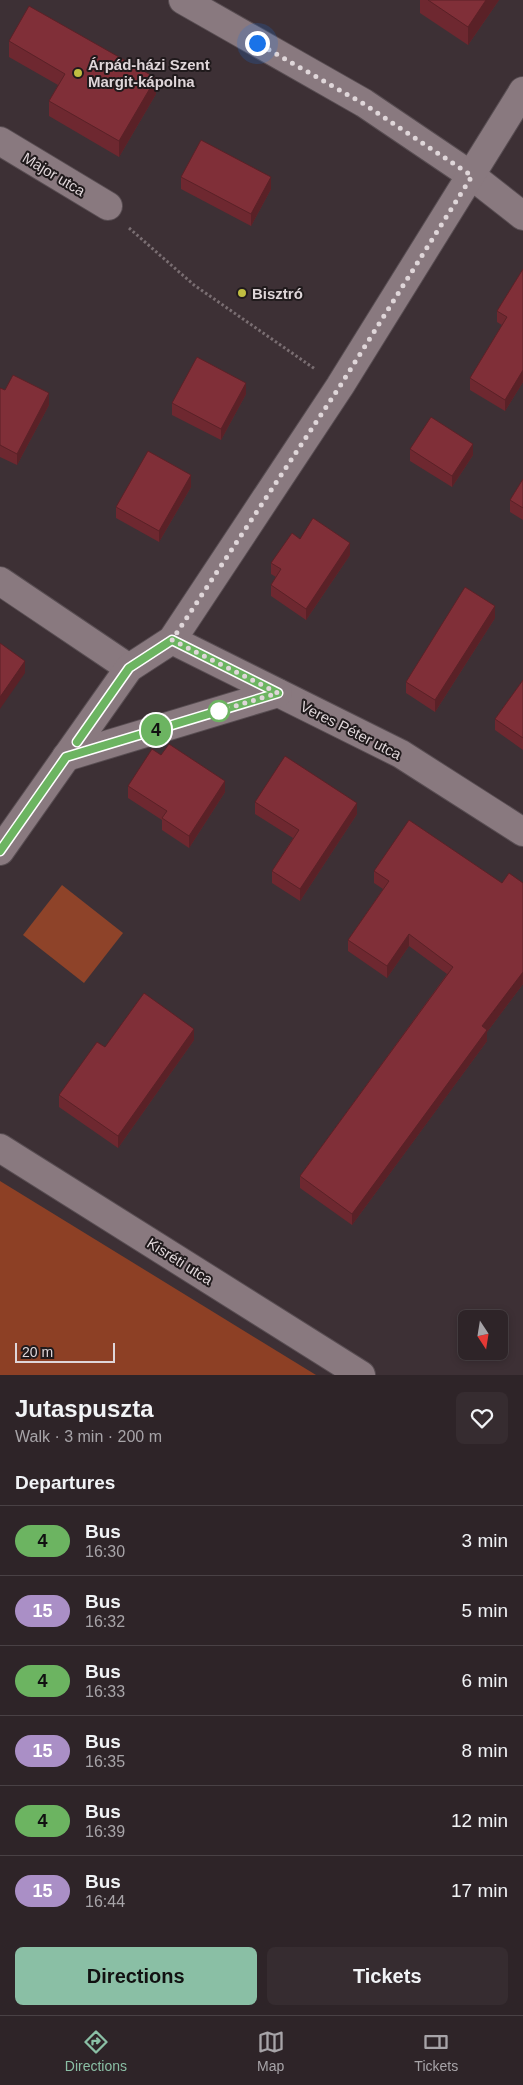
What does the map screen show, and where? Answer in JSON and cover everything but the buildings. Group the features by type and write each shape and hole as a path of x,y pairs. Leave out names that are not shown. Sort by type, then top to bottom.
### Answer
{"street":[{"path":"183,0 364,104 472,176 523,216"},
{"path":"0,851 129,668 172,640 340,386 523,91"},
{"name":"Major utca","path":"0,141 108,206"},
{"path":"0,581 129,668"},
{"name":"Veres Péter utca","path":"172,640 401,754 523,832"},
{"path":"66,757 278,693"},
{"name":"Kisréti utca","path":"0,1148 361,1375"}],"path":[{"path":"108,206 141,240 194,284 340,386"}],"shaded area":[{"path":"62,885 123,933 84,983 23,935"},
{"path":"0,1181 316,1375 0,1375"}],"bus line":[{"name":"4","path":"0,851 66,757 278,693 172,640 129,668 77,742"}],"place":[{"name":"Árpád-házi Szent Margit-kápolna","path":"78,73"},
{"name":"Bisztró","path":"242,293"}],"route":[{"path":"219,711 278,693 172,640 340,386 472,176 364,104 257,43"}]}
